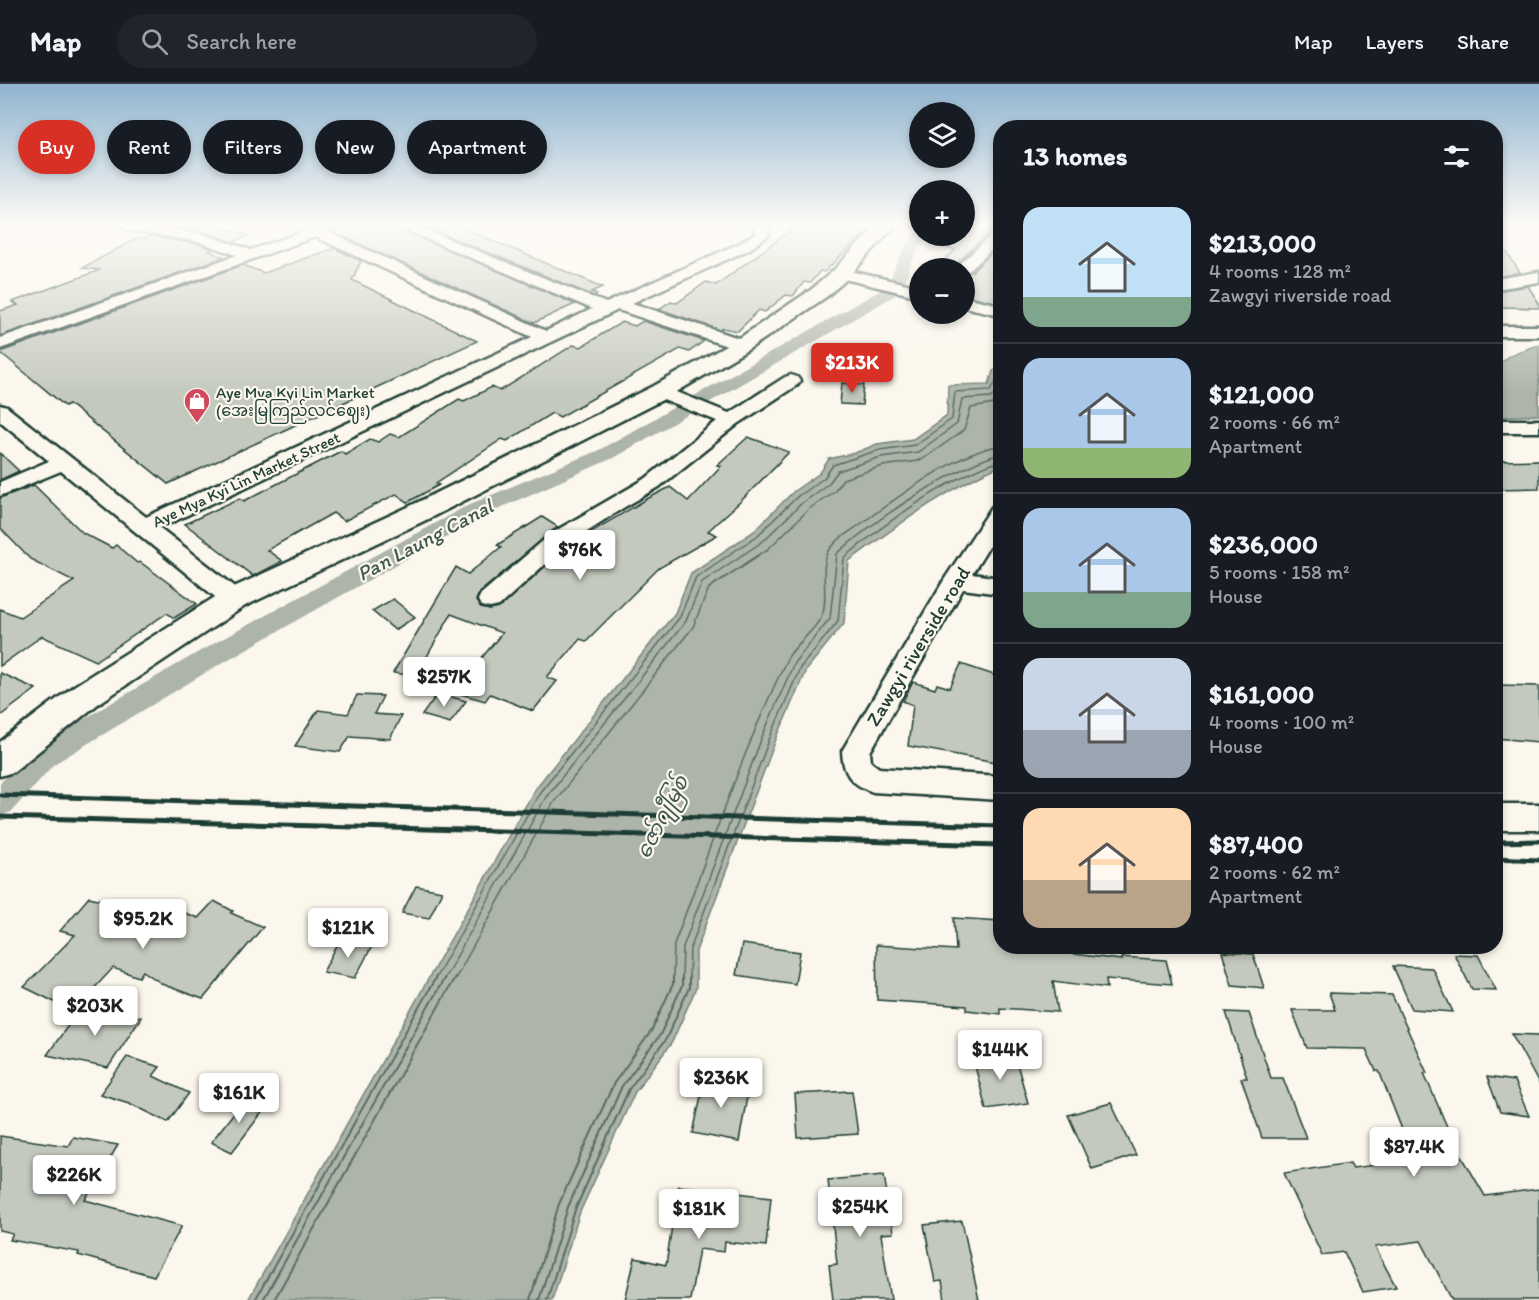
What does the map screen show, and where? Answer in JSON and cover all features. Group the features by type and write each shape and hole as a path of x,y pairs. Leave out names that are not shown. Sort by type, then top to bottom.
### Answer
{"street":[{"path":"0,344 173,283"},
{"path":"427,283 547,338"},
{"path":"551,283 612,306 742,345"},
{"name":"Aye Mya Kyi Lin Market Street","path":"145,526 664,283"},
{"path":"2,758 86,695 234,599 670,396 831,283"},
{"path":"882,283 909,290"},
{"path":"975,304 993,308"},
{"path":"1503,331 1539,332"},
{"path":"490,600 560,538 615,503 652,483 731,420 791,381"},
{"path":"670,396 731,420"},
{"path":"0,411 9,431 63,462 234,599"},
{"path":"1503,426 1539,426"},
{"path":"0,490 63,462"},
{"name":"Zawgyi riverside road","path":"993,523 956,580 856,751 857,767 873,780 993,788"},
{"path":"956,580 993,585"},
{"path":"1503,817 1539,818"}],"water":[{"path":"1539,344 1539,415 1503,417 1503,360 1510,355"},
{"name":"ဇော်ဂျီမြစ်","path":"993,371 993,469 941,497 849,561 844,623 806,670 775,742 696,951 696,988 672,1042 635,1092 580,1212 552,1300 248,1300 535,789 675,613 691,573 753,532 794,491 820,473 829,459 855,453 877,444 913,439 947,415 948,385 989,384"}],"building":[{"path":"65,283 151,283 0,336 0,311 18,305 12,302"},
{"name":"Aye Mya Kyi Lin Market (အေးမြကြည်လင်ဈေး)","path":"193,283 358,283 477,341 168,484 69,404 65,406 0,352"},
{"path":"445,283 526,283 575,304 534,323"},
{"path":"562,283 593,283 603,287 592,292 597,294 594,296"},
{"path":"705,283 716,285 719,283 803,283 793,296 786,295 765,312 759,310 738,331 723,328 720,330 659,309 671,301 677,303"},
{"path":"975,283 993,283 993,301 975,297"},
{"path":"1528,286 1539,303 1539,308 1503,307 1503,290"},
{"path":"643,321 704,341 689,352 680,349 560,417 552,413 507,441 502,439 436,483 439,485 408,502 396,494 344,521 333,513 267,550 282,561 253,576 185,524 240,498 244,501 341,451 345,454 370,439 378,442 390,434 399,437 459,399 464,401 492,387 500,391 573,345 581,347 622,322 635,326"},
{"path":"842,383 864,385 862,405 840,404"},
{"path":"748,437 789,452 708,531 717,535 659,568 586,641 580,639 547,677 557,681 533,711 490,694 485,701 454,692 502,633 451,614 416,676 393,673 456,567 468,574 501,547 497,545 542,517 558,527 479,593 476,601 481,608 490,610 499,608 569,545 647,499 670,487 688,501 721,466 717,465"},
{"path":"0,453 19,471 0,480"},
{"path":"1539,460 1539,488 1503,489 1503,461"},
{"path":"34,485 83,533 112,548 116,545 137,563 140,562 197,604 174,618 167,613 96,661 42,636 0,666 0,609 20,617 74,581 30,559 0,528 0,498"},
{"path":"393,599 415,617 395,630 372,611"},
{"path":"961,664 993,675 993,761 908,746 913,705 903,701 913,682 935,689 937,684 950,688"},
{"path":"0,673 36,689 0,716"},
{"path":"1503,685 1539,686 1539,742 1503,739"},
{"path":"438,693 466,701 450,723 422,715"},
{"path":"357,695 383,696 374,714 401,716 390,739 350,736 340,752 295,746 318,710 348,714"},
{"path":"416,886 442,891 429,918 402,913"},
{"path":"89,897 124,905 160,922 171,908 198,918 214,901 233,911 231,913 263,927 203,999 164,985 143,971 139,977 113,968 73,1011 24,987 75,935 60,931"},
{"path":"954,918 993,921 993,954 1074,954 1122,960 1121,957 1166,960 1172,984 1106,979 1107,988 1053,981 1058,1012 1000,1008 1000,1014 967,1010 967,1006 877,1000 876,945 956,950"},
{"path":"340,940 372,946 355,978 323,972"},
{"path":"742,944 800,952 795,984 736,975"},
{"path":"1223,954 1253,954 1264,988 1232,985"},
{"path":"1454,954 1478,955 1496,990 1472,989"},
{"path":"1393,966 1432,968 1453,1012 1412,1009"},
{"path":"1329,993 1392,995 1427,1073 1424,1073 1454,1143 1485,1196 1539,1189 1539,1300 1452,1300 1421,1241 1375,1247 1396,1287 1363,1292 1344,1252 1322,1255 1284,1173 1350,1163 1353,1168 1414,1160 1379,1071 1376,1071 1366,1049 1307,1048 1292,1010 1335,1010"},
{"path":"82,1006 141,1017 108,1068 47,1055"},
{"path":"1226,1012 1249,1013 1271,1078 1283,1078 1306,1138 1262,1138 1241,1078 1247,1078"},
{"path":"1512,1034 1539,1035 1539,1084"},
{"path":"1014,1053 1028,1103 986,1109 973,1058"},
{"path":"127,1057 160,1067 153,1076 189,1093 168,1122 129,1103 100,1094"},
{"path":"705,1077 749,1085 739,1142 693,1133"},
{"path":"1487,1077 1514,1081 1529,1116 1500,1112"},
{"path":"852,1091 858,1134 798,1138 795,1094"},
{"path":"248,1095 267,1106 232,1152 211,1142"},
{"path":"1111,1103 1136,1155 1092,1169 1068,1115"},
{"path":"0,1136 68,1146 73,1137 118,1145 85,1200 182,1226 154,1276 78,1255 79,1252 10,1240 13,1234 0,1231"},
{"path":"884,1175 893,1233 881,1234 891,1300 833,1300 829,1265 837,1264 828,1180"},
{"path":"678,1186 771,1197 766,1246 725,1242 724,1252 699,1249 690,1300 625,1300 635,1258 666,1265"},
{"path":"962,1221 979,1300 945,1300 942,1281 935,1282 924,1225"}],"waterway":[{"name":"Pan Laung Canal","path":"0,803 44,756 211,657 478,509 606,454 893,290 896,283"}],"railway":[{"path":"0,795 993,826"},
{"path":"0,817 993,845"},
{"path":"1503,842 1539,841"},
{"path":"1503,858 1539,860"}],"place":[{"name":"Aye Mya Kyi Lin Market (အေးမြကြည်လင်ဈေး)","path":"197,424"}]}
